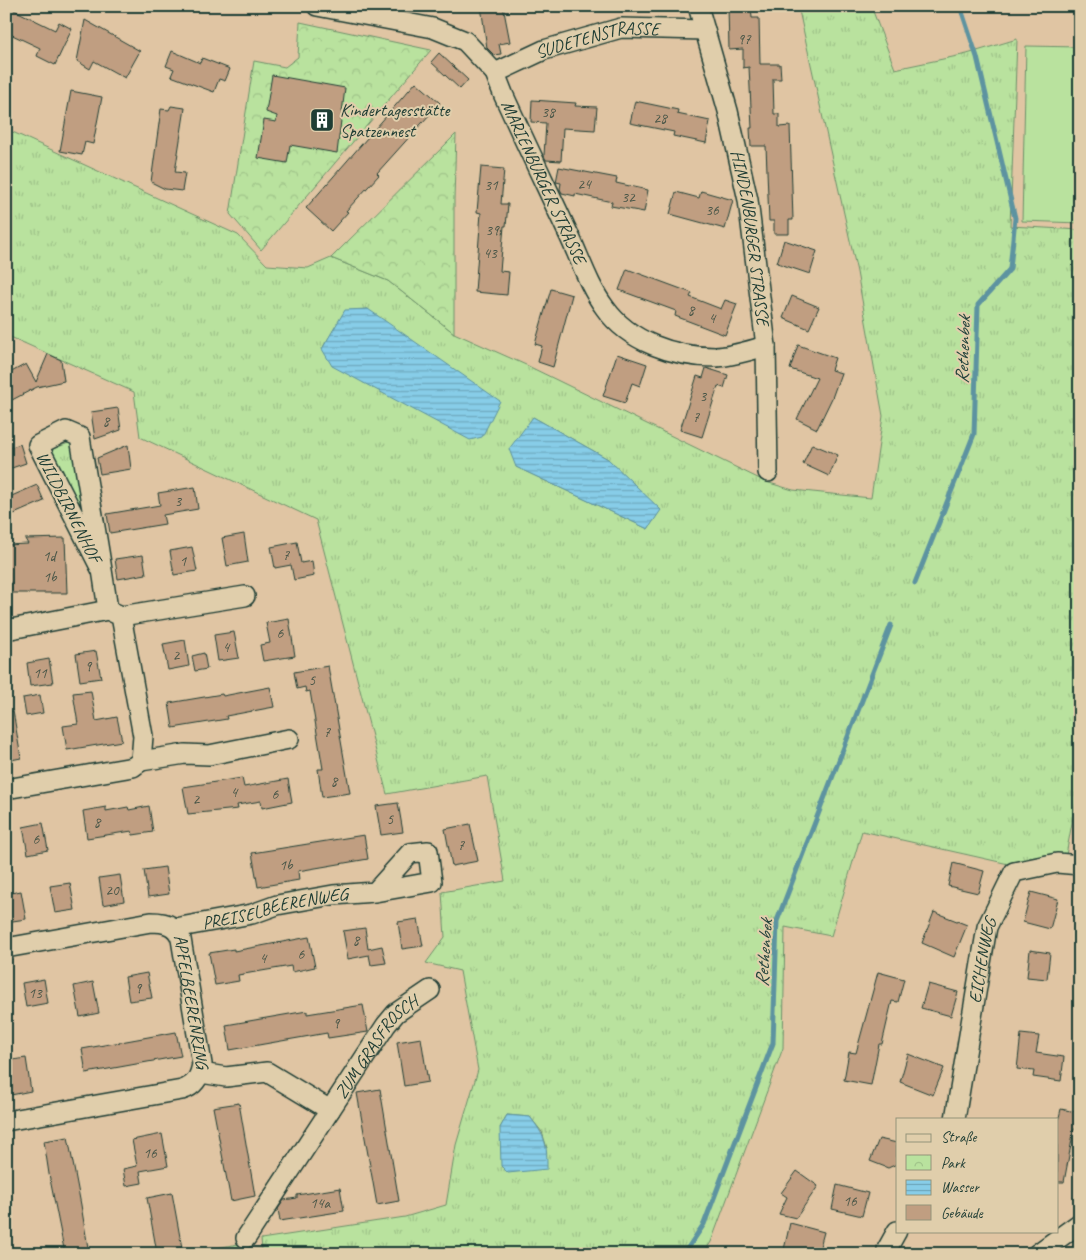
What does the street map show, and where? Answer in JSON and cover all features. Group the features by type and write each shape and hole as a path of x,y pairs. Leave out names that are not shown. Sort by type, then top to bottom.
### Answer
{"street":[{"name":"MARIENBURGER STRASSE","path":"317,6 433,28 465,41 495,72 504,96 588,279 604,308 636,337 666,350 716,358 766,346"},
{"name":"HINDENBURGER STRASSE","path":"698,6 728,111 748,200 766,346 768,472"},
{"name":"SUDETENSTRASSE","path":"495,72 544,50 621,28 705,30"},
{"name":"WILDBIRNENHOF","path":"102,571 38,444 66,432 80,437 102,571 114,613 143,736 141,761"},
{"path":"6,630 114,613 245,596"},
{"path":"6,789 133,767 141,761 185,754 209,755 289,739"},
{"name":"EICHENWEG","path":"955,1118 987,927 1014,872 1057,864 1080,865"},
{"name":"PREISELBEERENWEG","path":"175,928 252,914 277,905 334,895 375,892"},
{"name":"APFELBEERENRING","path":"6,948 151,922 160,922 175,928 181,939 202,1060 201,1073 192,1086 182,1090 6,1121"},
{"name":"ZUM GRASFROSCH","path":"246,1238 391,1019 396,1013 430,990"},
{"name":"ZUM GRASFROSCH","path":"201,1073 226,1077 267,1072 330,1110"},
{"path":"1037,1254 1080,1224"},
{"path":"887,1249 896,1232"}],"green space":[{"path":"798,6 871,6 895,69 967,54 1017,39 1010,226 1080,230 1080,780 1066,855 1013,865 862,831 831,936 785,927 783,1048 711,1242 703,1254 183,1254 244,1243 244,1250 262,1249 261,1239 405,1217 446,1205 456,1145 478,1070 460,971 426,963 445,937 442,892 505,881 487,776 387,794 316,520 140,437 134,392 6,335 6,129 238,235 267,265 308,268 331,258 388,281 454,333 526,365 766,482 793,490 871,498 883,416 857,272","holes":["368,309 322,349 345,311","533,417 608,459 660,510 648,529 516,467","507,1115 530,1117 542,1132 547,1148 500,1128"]},
{"path":"300,22 431,50 261,250 230,214 254,61 285,67 298,57"},
{"path":"1026,46 1080,47 1080,223 1022,221"},
{"path":"456,134 454,333 388,281 331,258"},
{"path":"71,442 76,444 84,528 52,452 53,449"}],"water":[{"path":"368,309 500,401 482,437 470,440 332,366 322,349 345,310"},
{"path":"533,417 608,459 661,510 648,529 516,467 509,449"},
{"path":"507,1115 530,1117 544,1141 547,1153 547,1169 508,1173 501,1166 500,1128"}],"building":[{"path":"6,6 55,30 59,22 72,29 55,65 37,56 40,48 6,32"},
{"path":"481,6 503,6 510,42 499,44 501,54 494,55 487,48"},
{"path":"728,6 751,6 752,18 759,18 760,64 780,64 781,79 773,79 774,114 779,114 779,127 790,126 793,220 789,220 789,234 774,234 774,221 769,221 766,146 751,146 749,67 743,68 743,49 729,50"},
{"path":"85,20 140,51 125,78 94,61 90,69 77,61"},
{"path":"172,51 200,63 202,58 230,69 225,81 219,79 214,92 171,76 174,69 166,66"},
{"path":"439,53 468,80 460,89 431,62"},
{"name":"Kindertagesstätte Spatzennest","path":"272,75 345,88 337,153 290,145 287,163 258,158 264,120 276,122 277,116 266,112"},
{"path":"416,82 440,103 377,173 379,175 346,211 348,212 331,231 306,208"},
{"path":"71,91 102,97 93,144 85,142 82,155 60,151"},
{"path":"532,100 576,103 575,106 597,107 595,130 563,128 561,161 546,160 544,156 546,123 531,122"},
{"path":"635,101 678,110 677,114 710,121 706,143 673,136 674,132 630,123"},
{"path":"171,106 185,108 175,172 185,173 182,191 165,189 151,182 161,109 169,110"},
{"path":"481,167 504,169 501,204 508,204 500,271 509,272 507,295 475,292 481,213 477,212"},
{"path":"559,167 617,178 616,183 648,190 644,212 611,206 612,202 562,193 560,189 561,183 556,182"},
{"path":"701,191 733,200 725,229 670,214 676,192 699,198"},
{"path":"784,240 817,251 810,274 777,263"},
{"path":"627,269 692,293 690,297 721,309 725,300 737,304 725,335 675,316 676,311 619,290"},
{"path":"551,289 572,295 553,367 538,362 542,346 535,344"},
{"path":"792,296 819,307 809,329 783,318"},
{"path":"798,345 835,358 831,370 841,373 832,398 817,429 797,419 817,378 790,369"},
{"path":"48,354 61,360 64,381 37,387 12,400 6,389 6,375 26,364 36,382"},
{"path":"617,354 647,364 640,386 632,383 625,403 603,396"},
{"path":"706,368 728,375 724,388 718,386 702,437 680,430 697,376 703,378"},
{"path":"118,408 121,430 95,439 91,412"},
{"path":"20,444 26,463 6,470 6,449"},
{"path":"812,444 838,455 829,476 803,464"},
{"path":"128,445 131,469 100,474 97,458"},
{"path":"37,485 44,501 14,514 7,498"},
{"path":"195,487 198,509 163,515 165,524 110,533 107,514 160,505 158,493"},
{"path":"244,534 248,562 227,566 222,538"},
{"path":"65,538 67,593 11,593 11,582 9,583 6,561 6,545 28,544 25,539"},
{"path":"297,542 301,563 312,561 314,576 294,580 291,565 275,568 271,547"},
{"path":"192,547 197,571 174,575 170,551"},
{"path":"143,555 146,574 118,579 115,559"},
{"path":"289,619 295,656 263,661 260,645 270,643 266,623"},
{"path":"234,632 239,658 218,661 214,635"},
{"path":"185,640 189,666 168,670 163,644"},
{"path":"96,651 101,678 80,681 76,654"},
{"path":"204,653 207,669 195,671 192,656"},
{"path":"49,659 53,683 30,686 27,663"},
{"path":"328,666 350,793 322,797 318,769 323,769 310,691 306,692 305,687 297,689 294,672"},
{"path":"270,687 274,707 226,716 227,719 173,728 169,703 222,694 223,696"},
{"path":"91,691 96,721 117,717 122,741 67,750 63,726 78,724 73,693"},
{"path":"40,695 43,713 26,716 23,698"},
{"path":"13,711 21,758 6,761 6,712"},
{"path":"242,778 244,787 288,779 292,802 262,808 261,801 237,805 238,809 188,814 183,787"},
{"path":"398,803 403,832 381,835 376,806"},
{"path":"149,806 153,832 133,835 132,831 87,838 83,811 106,807 106,811 128,807 129,810"},
{"path":"43,823 48,850 28,854 23,827"},
{"path":"470,824 478,861 452,866 445,829"},
{"path":"364,835 368,859 298,871 299,880 258,887 252,853"},
{"path":"953,863 984,871 978,893 948,886"},
{"path":"165,867 169,894 148,897 144,870"},
{"path":"120,875 124,901 103,905 99,878"},
{"path":"70,883 75,910 55,913 50,886"},
{"path":"21,891 26,919 6,922 6,894"},
{"path":"1031,892 1058,899 1050,929 1023,922"},
{"path":"934,912 967,925 954,957 922,943"},
{"path":"418,919 423,946 402,949 398,922"},
{"path":"365,928 368,949 382,946 386,963 371,965 369,955 348,959 343,931"},
{"path":"309,937 315,967 292,972 291,966 238,975 239,981 215,985 209,953 234,949 234,951"},
{"path":"1030,950 1050,953 1047,979 1027,977"},
{"path":"878,972 904,979 898,1002 892,1001 882,1044 879,1044 871,1085 844,1080 849,1052 856,1053"},
{"path":"147,973 152,998 129,1001 125,977"},
{"path":"44,979 48,1003 26,1007 22,983"},
{"path":"93,982 99,1013 80,1017 74,986"},
{"path":"928,984 958,992 951,1016 921,1008"},
{"path":"363,1005 368,1032 328,1038 327,1033 230,1050 226,1025 307,1011 307,1014"},
{"path":"176,1032 181,1056 86,1073 82,1049"},
{"path":"1021,1034 1039,1036 1036,1053 1064,1057 1061,1081 1033,1077 1034,1071 1017,1069"},
{"path":"421,1038 428,1082 404,1086 397,1042"},
{"path":"908,1054 944,1068 933,1095 900,1082"},
{"path":"26,1058 31,1091 11,1095 6,1061"},
{"path":"380,1089 399,1201 377,1205 357,1093"},
{"path":"239,1103 255,1196 231,1201 213,1107"},
{"path":"1061,1109 1080,1113 1080,1130 1074,1129 1064,1182 1058,1182 1058,1122"},
{"path":"162,1134 168,1166 140,1171 142,1183 126,1186 123,1169 137,1166 132,1140"},
{"path":"68,1137 89,1254 65,1254 49,1174 44,1141"},
{"path":"879,1139 896,1143 896,1164 888,1168 870,1161"},
{"path":"797,1171 818,1186 796,1218 779,1214 787,1197 781,1193"},
{"path":"837,1185 868,1193 862,1216 832,1209"},
{"path":"340,1188 344,1211 280,1221 278,1209 284,1200 297,1198 297,1195"},
{"path":"172,1193 182,1248 157,1253 147,1198"},
{"path":"790,1223 824,1232 818,1254 783,1254"}],"waterway":[{"name":"Rethenbek","path":"915,583 974,434 978,305 1010,269 1015,218 977,57 960,6"},
{"name":"Rethenbek","path":"684,1254 704,1224 773,1043 777,921 891,625"}],"place":[{"name":"Kindertagesstätte Spatzennest","path":"322,120"}]}
